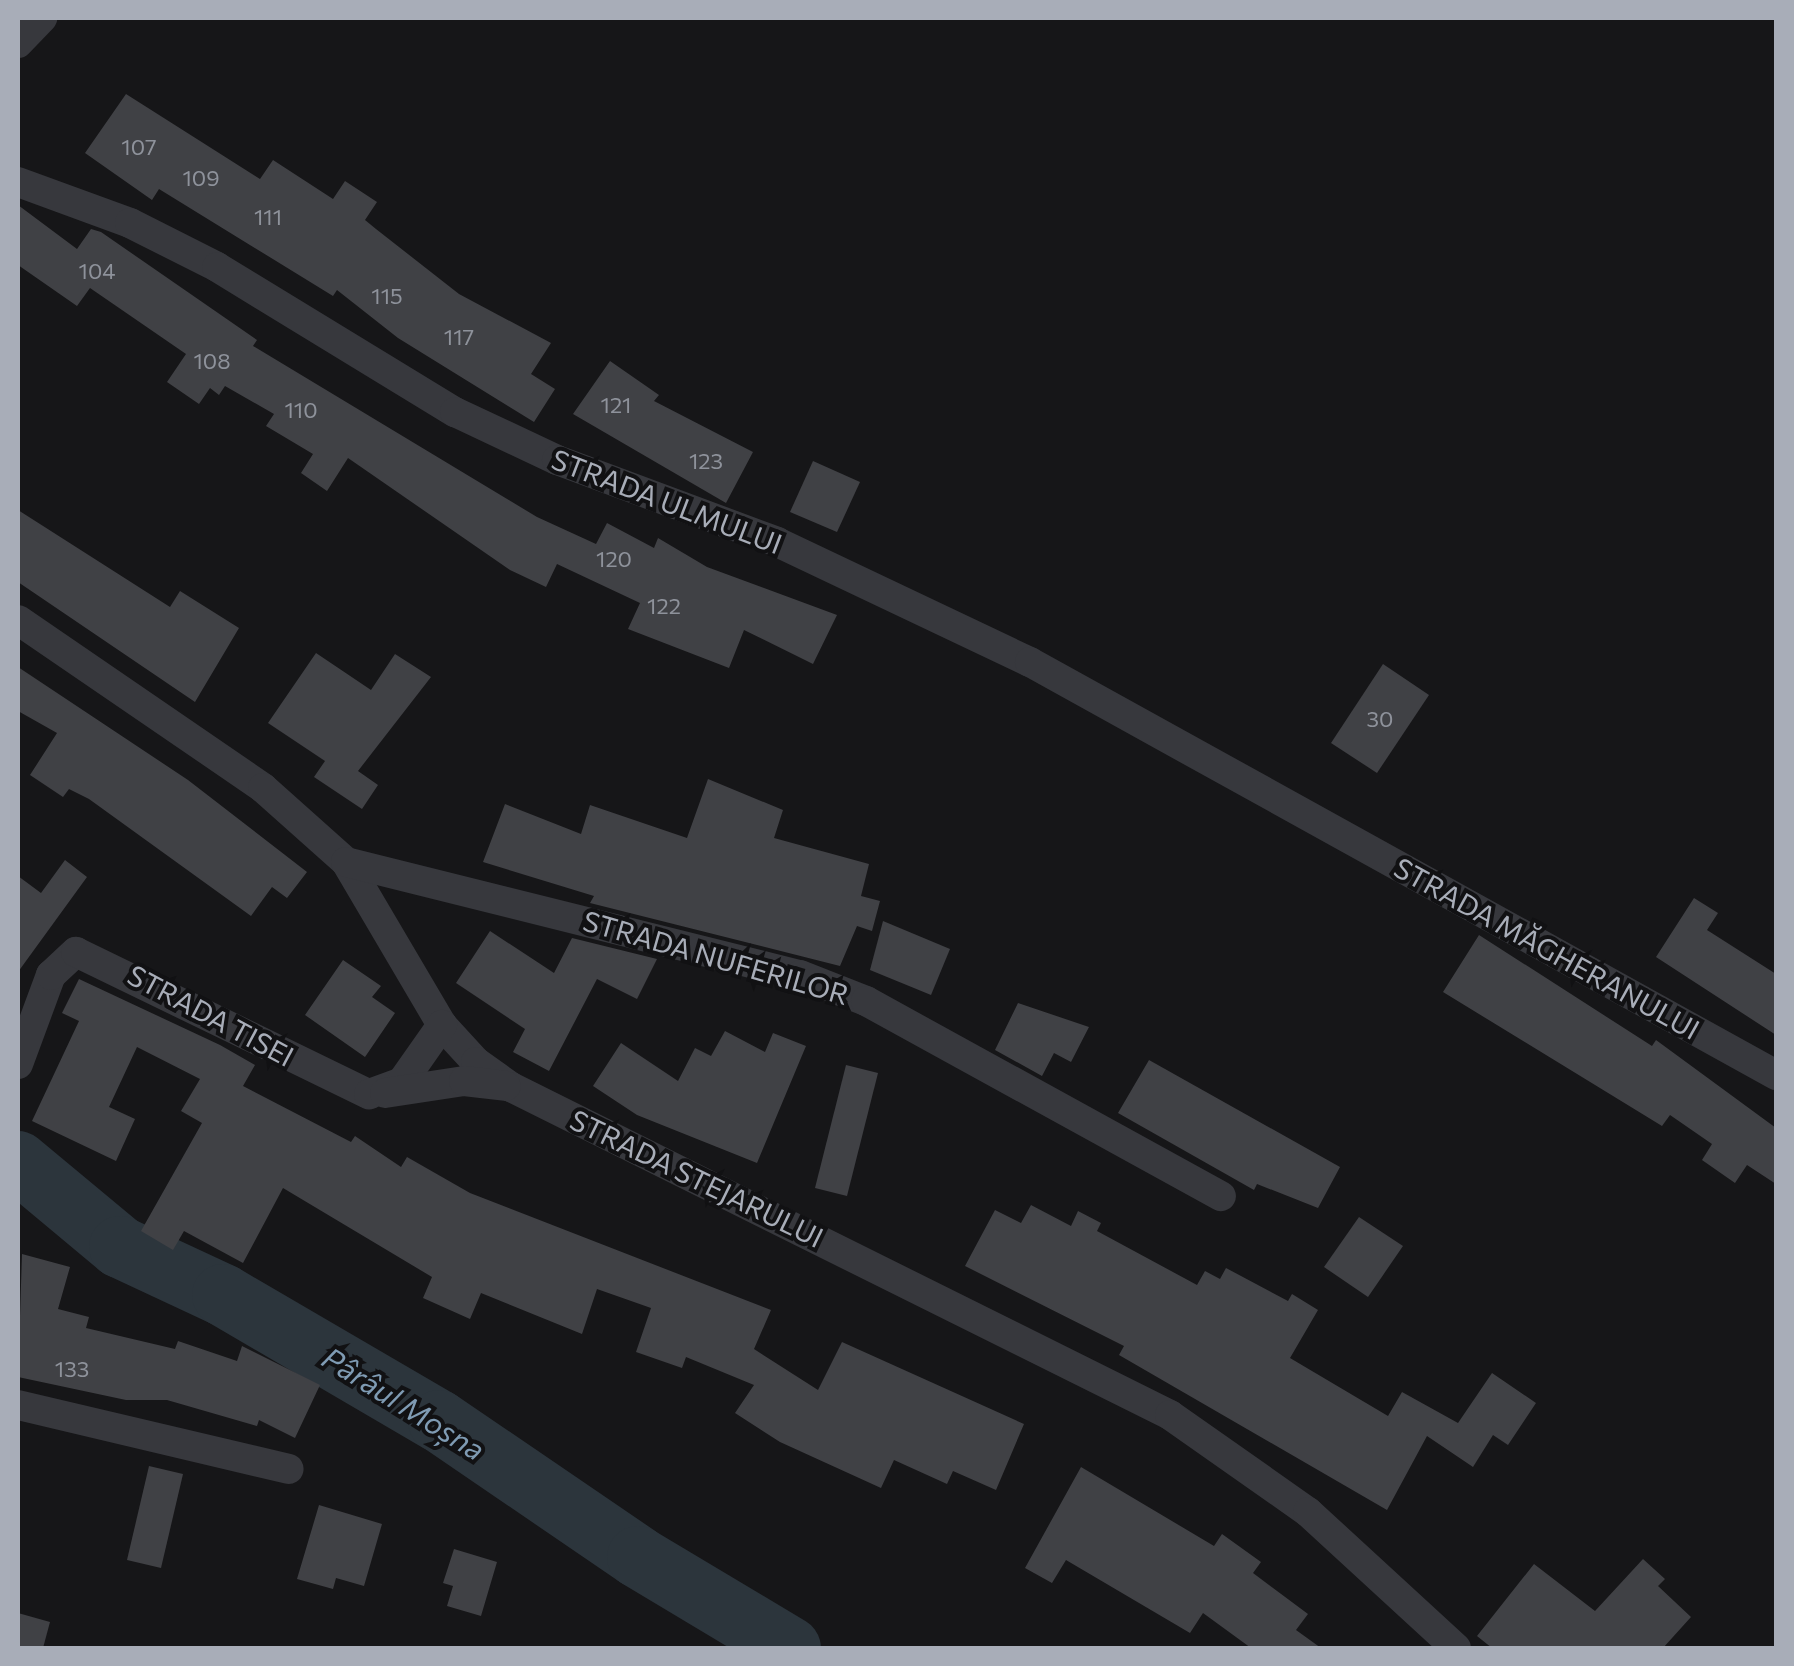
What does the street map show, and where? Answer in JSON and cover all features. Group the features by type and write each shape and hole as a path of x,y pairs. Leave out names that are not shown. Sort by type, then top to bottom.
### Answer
{"street":[{"path":"18,43 42,18"},
{"name":"STRADA ULMULUI","path":"18,182 130,223 217,267 455,412 557,460 887,591 1318,821"},
{"name":"STRADA STEJARULUI","path":"18,620 263,788 346,862 442,1025 511,1087 1170,1415 1308,1512 1456,1648"},
{"name":"STRADA MĂGHERANULUI","path":"1318,821 1776,1075"},
{"name":"STRADA NUFERILOR","path":"346,862 800,976 866,1001 1221,1196"},
{"name":"STRADA TISEI","path":"18,1064 51,975 76,952 92,953 350,1088 386,1092"},
{"path":"386,1092 442,1025"},
{"path":"386,1092 464,1081 511,1087"},
{"path":"18,1406 289,1469"}],"building":[{"path":"126,94 260,179 273,160 333,199 345,181 377,202 365,220 376,229 459,294 551,343 531,374 555,389 534,422 398,338 337,290 333,296 159,189 152,200 85,153"},
{"path":"18,205 77,249 91,229 101,232 257,340 253,346 537,517 596,544 607,523 654,548 658,538 707,567 837,615 813,664 744,630 729,668 628,629 640,603 557,564 546,587 510,570 348,458 327,491 301,473 313,454 266,426 274,414 225,386 219,395 210,388 199,404 167,382 186,354 90,288 77,306 18,265"},
{"path":"610,361 659,395 654,401 753,452 726,503 573,414"},
{"path":"813,461 860,482 837,532 790,512"},
{"path":"18,510 170,607 180,591 239,628 195,702 18,582"},
{"path":"316,653 371,690 395,654 431,677 358,771 378,785 362,809 314,777 325,761 268,723"},
{"path":"1383,664 1429,695 1377,773 1331,743"},
{"path":"18,667 188,780 307,872 287,898 272,887 251,916 89,799 69,789 63,797 30,775 57,733 18,711"},
{"path":"708,779 783,810 774,838 869,864 861,896 880,901 872,931 857,926 840,966 590,903 594,896 483,862 505,804 581,834 590,805 687,838"},
{"path":"65,860 87,877 18,972 18,876 41,893"},
{"path":"1694,898 1718,913 1707,930 1776,974 1776,1035 1656,957"},
{"path":"883,921 950,949 931,995 870,970"},
{"path":"490,931 554,973 572,938 657,959 637,999 597,979 549,1071 513,1052 525,1029 456,983"},
{"path":"1479,935 1652,1046 1656,1040 1776,1128 1776,1184 1747,1165 1735,1183 1702,1160 1712,1144 1670,1115 1662,1126 1443,992"},
{"path":"343,960 381,986 372,997 395,1013 365,1057 305,1015"},
{"path":"79,979 255,1065 243,1086 351,1142 355,1136 401,1167 407,1157 470,1193 771,1310 754,1349 818,1390 842,1342 1024,1424 996,1490 953,1471 947,1484 894,1460 881,1488 780,1442 735,1413 754,1385 686,1357 682,1368 636,1352 651,1308 597,1289 582,1334 481,1293 470,1319 423,1298 432,1277 283,1188 243,1263 184,1231 173,1250 141,1231 202,1123 181,1111 200,1079 137,1047 109,1107 135,1119 116,1161 32,1121 79,1021 62,1013"},
{"path":"1018,1003 1089,1027 1071,1062 1054,1053 1042,1076 995,1050"},
{"path":"725,1031 765,1052 773,1033 806,1046 757,1163 637,1115 593,1086 621,1043 678,1081 695,1048 711,1056"},
{"path":"1149,1060 1340,1167 1318,1208 1257,1184 1254,1190 1118,1113"},
{"path":"846,1065 878,1073 847,1196 815,1188"},
{"path":"1031,1205 1071,1226 1078,1211 1101,1223 1097,1231 1197,1285 1205,1271 1220,1279 1226,1268 1288,1301 1292,1294 1318,1310 1290,1358 1388,1416 1402,1392 1458,1423 1492,1373 1536,1403 1508,1445 1493,1435 1473,1467 1427,1436 1387,1510 1119,1355 1124,1346 965,1266 995,1210 1021,1223"},
{"path":"1359,1217 1403,1246 1368,1297 1324,1267"},
{"path":"22,1254 70,1267 58,1309 89,1317 86,1328 175,1349 178,1341 237,1361 242,1346 320,1385 295,1438 259,1420 257,1426 167,1400 126,1400 18,1377"},
{"path":"149,1466 183,1474 161,1568 127,1560"},
{"path":"1081,1467 1214,1546 1222,1534 1261,1562 1253,1573 1308,1614 1296,1630 1321,1648 1251,1648 1203,1613 1190,1633 1066,1560 1052,1583 1025,1568"},
{"path":"319,1505 382,1524 364,1586 336,1578 333,1589 297,1579"},
{"path":"454,1549 497,1562 481,1616 447,1606 453,1586 443,1583"},
{"path":"1643,1559 1665,1579 1658,1586 1691,1617 1663,1648 1492,1648 1477,1636 1534,1564 1595,1611"},
{"path":"18,1613 50,1622 43,1648 18,1648"}],"waterway":[{"name":"Pârâul Moșna","path":"18,1162 120,1247 223,1295 439,1421 638,1557 790,1648"}]}
